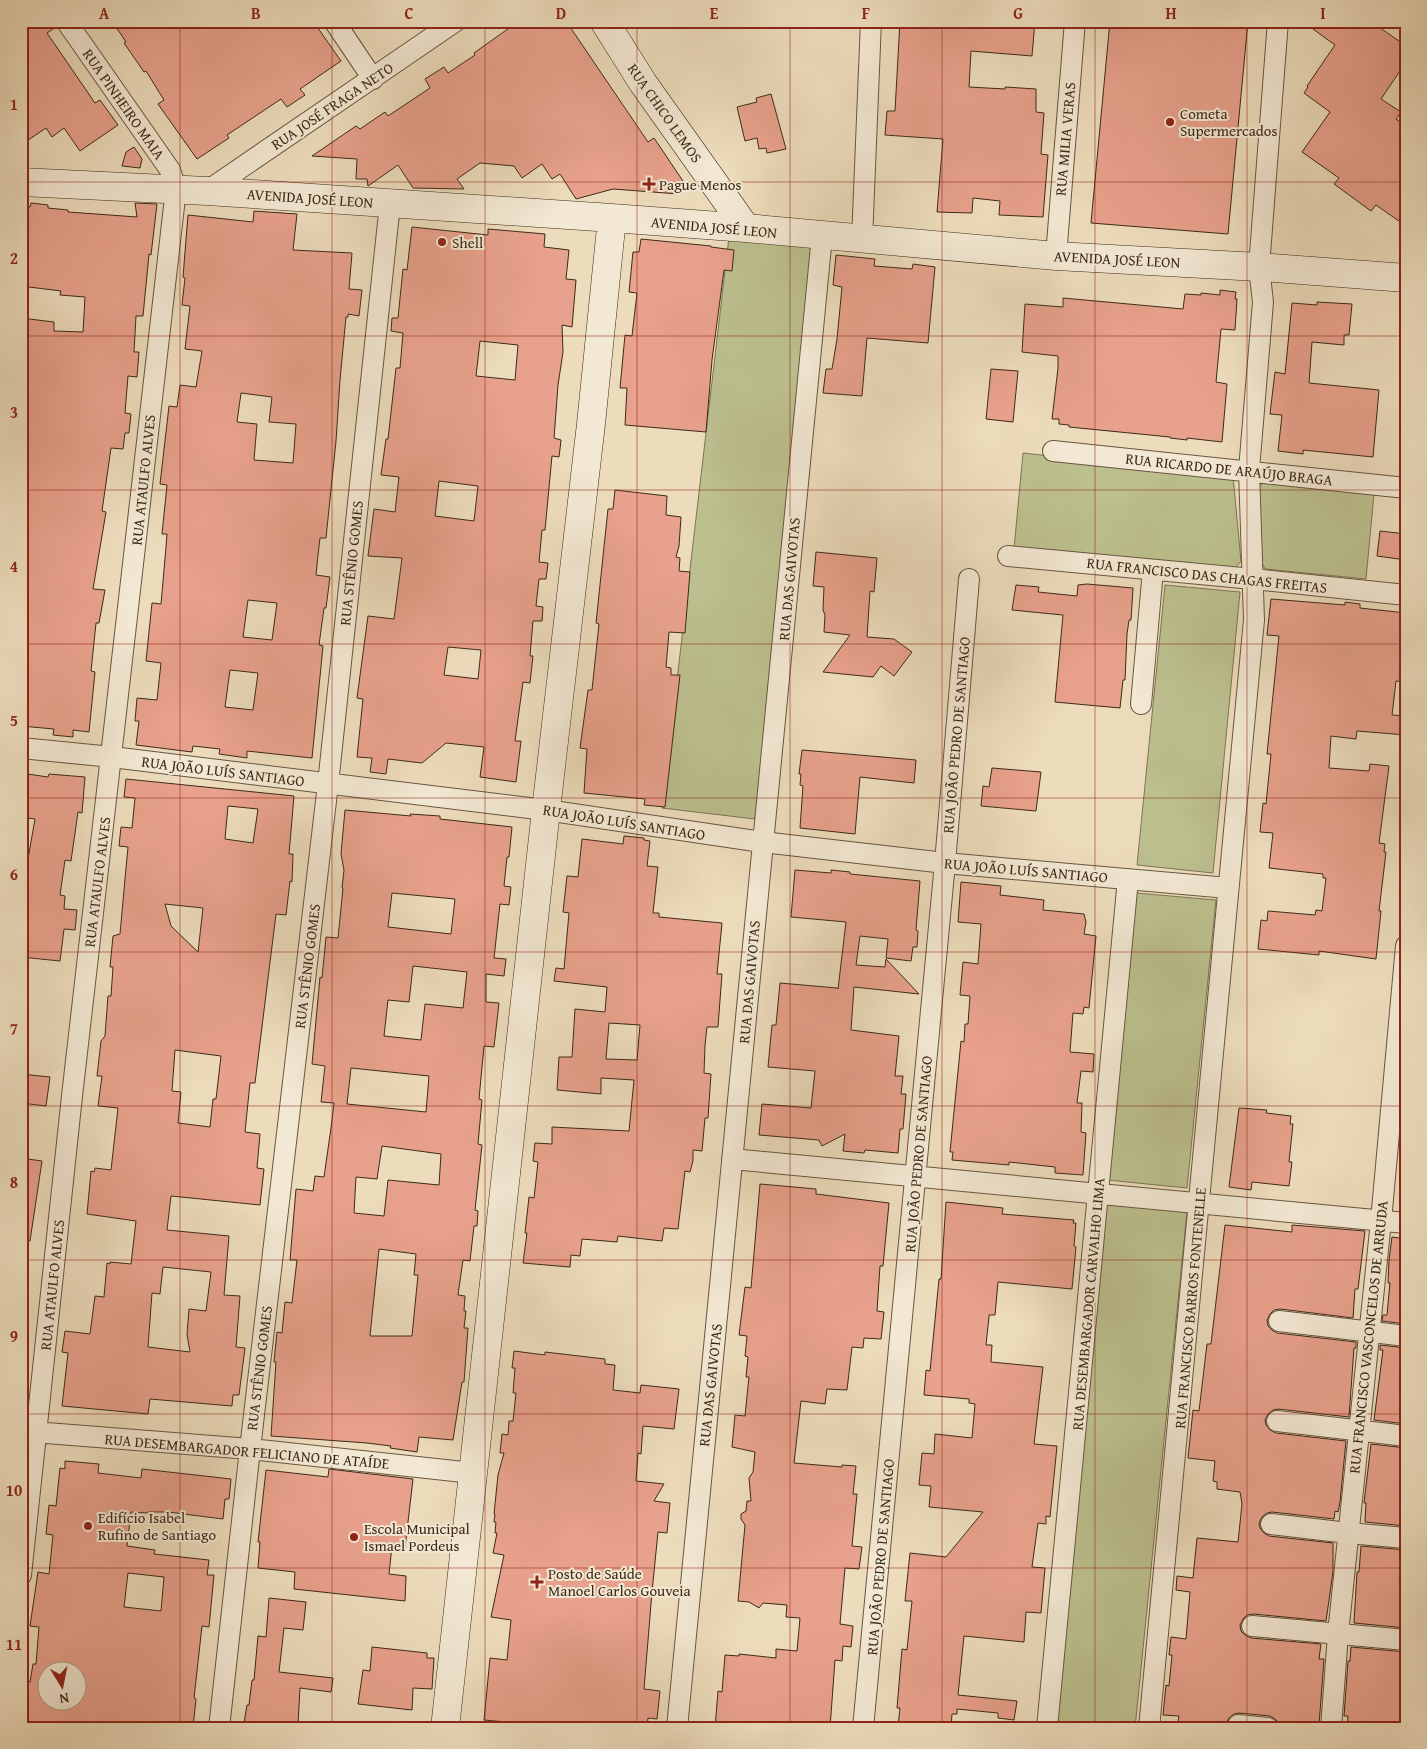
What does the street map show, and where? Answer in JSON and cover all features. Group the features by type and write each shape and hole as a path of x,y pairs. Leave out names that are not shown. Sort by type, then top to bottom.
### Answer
{"street":[{"name":"RUA PINHEIRO MAIA","path":"66,21 170,170 176,189"},
{"path":"334,21 373,79"},
{"name":"RUA JOSÉ FRAGA NETO","path":"207,191 456,21"},
{"name":"RUA CHICO LEMOS","path":"604,21 644,83 746,228"},
{"path":"862,240 871,21"},
{"name":"RUA MILIA VERAS","path":"1056,256 1075,21"},
{"name":"RUA FRANCISCO BARROS FONTENELLE","path":"1149,1728 1254,620 1249,470 1264,302 1259,267 1278,21"},
{"name":"AVENIDA JOSÉ LEON","path":"21,182 176,189 612,218 1056,256 1259,267 1406,278"},
{"name":"RUA ATAULFO ALVES","path":"21,1576 29,1432 71,1106 176,189"},
{"name":"RUA STÊNIO GOMES","path":"219,1728 328,784 390,204"},
{"path":"445,1728 546,810 591,424 612,218"},
{"name":"RUA DAS GAIVOTAS","path":"676,1728 822,236"},
{"name":"RUA RICARDO DE ARAÚJO BRAGA","path":"1053,451 1249,470 1406,488"},
{"name":"RUA FRANCISCO DAS CHAGAS FREITAS","path":"1008,556 1406,595"},
{"path":"1141,704 1153,570"},
{"name":"RUA JOÃO PEDRO DE SANTIAGO","path":"863,1728 945,863 969,579"},
{"name":"RUA JOÃO LUÍS SANTIAGO","path":"21,748 112,757 546,810 762,842 945,863 1228,888"},
{"name":"RUA DESEMBARGADOR CARVALHO LIMA","path":"1047,1728 1128,879"},
{"name":"RUA FRANCISCO VASCONCELOS DE ARRUDA","path":"1331,1728 1338,1634 1381,1221 1406,946"},
{"path":"732,1158 1406,1223"},
{"path":"1279,1321 1406,1336"},
{"path":"1277,1421 1406,1436"},
{"name":"RUA DESEMBARGADOR FELICIANO DE ATAÍDE","path":"29,1432 250,1449 473,1473"},
{"path":"1271,1524 1406,1538"},
{"path":"1252,1626 1406,1640"},
{"path":"1238,1724 1268,1728"}],"green space":[{"path":"729,237 817,245 755,819 662,808"},
{"path":"1023,453 1233,476 1241,561 1235,569 1014,549"},
{"path":"1268,480 1374,494 1366,579 1265,569 1261,561 1259,486"},
{"path":"1165,585 1240,592 1213,873 1137,865"},
{"path":"1136,893 1216,900 1187,1188 1107,1180"},
{"path":"1106,1204 1187,1212 1135,1728 1053,1728"}],"building":[{"path":"21,21 54,21 56,27 47,33 95,103 100,100 118,125 80,151 64,128 52,137 46,128 21,145"},
{"path":"112,21 313,21 341,61 300,89 305,95 287,107 281,99 227,135 229,138 197,159 158,104 164,100 146,71 144,72 124,43 126,42"},
{"path":"519,21 566,21 648,142 654,138 685,184 679,194 613,189 576,199 560,174 552,179 542,164 522,178 514,166 480,163 457,179 464,189 413,188 398,165 368,186 367,179 356,179 357,159 312,156 356,126 360,129 385,112 388,116 430,88 425,79 444,67 448,73"},
{"path":"900,21 1035,21 1032,56 971,51 969,87 1036,89 1036,112 1044,113 1041,154 1048,155 1043,217 999,215 1000,201 973,198 972,213 937,212 943,139 885,135 887,111 895,111"},
{"name":"Cometa Supermercados","path":"1110,21 1248,21 1228,234 1091,223"},
{"path":"1302,21 1383,21 1379,27 1406,46 1406,75 1400,71 1381,99 1401,112 1396,119 1406,126 1406,226 1376,205 1371,211 1334,184 1339,178 1302,152 1330,112 1304,93 1335,45"},
{"path":"771,94 786,149 767,153 766,148 759,149 757,138 745,141 737,107 757,102 756,98"},
{"path":"134,147 142,159 140,168 122,166 126,152"},
{"path":"31,203 48,205 48,208 68,210 68,212 137,217 135,203 157,204 151,255 149,254 143,316 136,316 134,352 139,352 137,377 128,376 125,413 131,414 129,433 125,433 123,449 111,448 102,511 106,512 93,589 105,590 99,623 96,623 91,671 95,672 89,732 73,730 73,737 53,735 54,729 21,726 21,622 27,579 21,578 21,487 25,459 21,458 21,318 54,322 54,331 83,332 85,297 60,295 61,291 21,286 21,206 30,207"},
{"path":"254,211 297,214 293,250 352,253 349,289 362,290 359,316 348,314 348,317 346,317 326,538 320,538 318,555 316,575 330,577 319,645 323,646 312,758 247,751 247,758 219,754 220,749 193,746 192,752 136,745 139,721 135,721 137,698 157,700 161,663 146,661 152,603 161,604 167,534 162,534 167,485 160,484 169,406 177,407 180,385 196,387 202,351 185,349 190,306 182,305 188,215 253,222","holes":["241,393 272,397 269,422 296,424 293,463 254,460 257,424 237,422","248,600 277,603 272,640 243,637","230,670 258,673 253,710 225,707"]},
{"path":"412,227 488,235 488,229 545,234 544,247 569,250 566,279 576,280 572,327 562,325 563,352 558,385 554,438 561,440 559,457 552,456 545,530 542,530 539,562 548,563 546,579 539,579 536,606 543,607 542,621 533,621 530,656 533,656 530,683 523,682 515,741 521,741 516,782 480,777 484,747 446,743 422,763 388,759 386,774 370,772 372,758 357,757 363,699 357,698 368,616 394,619 402,558 368,556 374,509 395,512 399,477 381,475 386,439 388,439 396,368 400,368 403,333 391,331 392,318 398,318 403,269 407,270","holes":["480,341 518,345 515,380 476,376","439,481 478,486 474,521 435,516","448,647 481,650 478,679 444,675"]},
{"path":"641,239 734,250 732,271 724,270 712,360 706,432 625,425 627,388 620,388 625,335 632,336 637,293 629,292 633,252 639,252"},
{"path":"836,255 875,259 874,266 912,269 913,264 935,267 928,343 867,338 862,396 823,393 826,369 832,369 842,287 833,285"},
{"path":"1220,290 1236,292 1235,299 1237,299 1235,330 1221,329 1216,382 1227,384 1222,442 1069,427 1069,425 1059,424 1059,419 1052,419 1058,356 1022,352 1025,304 1063,307 1063,298 1183,309 1185,294 1220,295"},
{"path":"1317,302 1352,304 1349,335 1344,335 1344,345 1312,342 1309,383 1379,390 1373,457 1303,450 1303,454 1278,451 1282,415 1270,414 1275,372 1285,374 1292,303 1317,305"},
{"path":"991,369 1018,371 1013,422 986,419"},
{"path":"615,490 667,496 666,515 681,517 679,546 676,557 680,558 679,571 690,572 685,633 669,632 666,667 671,668 671,675 680,675 665,807 644,805 645,799 584,793 587,749 580,748 588,690 592,690 599,624 596,623 608,509 613,509"},
{"path":"1380,531 1406,534 1406,560 1377,556"},
{"path":"816,552 877,558 874,592 870,591 867,637 894,639 912,652 894,676 881,666 873,677 823,672 850,635 824,632 824,587 813,586"},
{"path":"1016,585 1039,587 1038,592 1077,596 1078,585 1133,588 1131,620 1129,620 1127,634 1125,680 1123,680 1120,708 1055,702 1063,615 1012,610"},
{"path":"1271,599 1345,605 1345,602 1360,604 1360,608 1406,613 1404,668 1406,668 1406,682 1396,681 1392,715 1406,716 1406,735 1357,731 1356,739 1331,736 1329,768 1369,771 1370,764 1389,766 1379,843 1385,844 1384,852 1386,852 1376,959 1319,951 1319,955 1258,949 1261,920 1267,921 1268,911 1315,915 1316,910 1322,911 1326,878 1323,878 1323,874 1269,868 1273,833 1260,832 1263,803 1266,804 1271,754 1267,754 1279,636 1267,635"},
{"path":"802,750 916,760 914,783 860,777 855,834 800,828 803,786 800,785 801,774 799,774"},
{"path":"992,768 1041,772 1036,811 981,806 983,786 989,787"},
{"path":"21,773 48,777 49,774 85,777 82,813 78,812 71,861 65,860 60,895 65,896 64,909 77,910 75,930 64,929 60,961 21,957 21,858 28,859 35,819 21,817"},
{"path":"126,779 294,796 289,854 293,854 292,882 290,881 286,915 276,914 255,1083 250,1083 245,1132 260,1134 257,1168 264,1169 260,1205 171,1196 167,1230 229,1236 224,1295 240,1296 236,1347 245,1348 239,1395 233,1395 232,1406 150,1399 148,1414 62,1406 68,1353 62,1352 65,1331 90,1334 95,1296 104,1297 107,1263 131,1264 136,1221 87,1214 91,1171 94,1172 95,1168 111,1170 118,1108 98,1106 102,1076 97,1076 101,1041 105,1036 108,996 111,996 113,967 110,967 113,936 120,934 128,847 119,846 121,827 132,828 135,798 124,797","holes":["228,806 258,809 253,843 225,839","165,904 203,908 198,952 171,926","175,1050 221,1056 216,1099 213,1099 210,1127 178,1123 181,1092 172,1091","163,1267 211,1272 206,1311 189,1309 187,1334 190,1352 148,1347 152,1293 160,1294"]},
{"path":"345,810 411,816 410,814 440,816 440,819 512,827 504,886 511,887 509,905 500,904 494,958 506,959 504,976 486,974 486,1002 499,1003 494,1047 484,1046 479,1099 482,1100 478,1144 482,1145 475,1210 478,1211 477,1226 474,1226 470,1261 463,1260 458,1295 465,1296 464,1328 468,1328 464,1382 462,1382 453,1440 419,1437 417,1452 367,1443 271,1436 277,1332 282,1333 285,1302 292,1303 297,1260 290,1260 296,1189 313,1191 315,1176 324,1177 331,1128 334,1103 321,1102 325,1066 312,1064 320,977 322,978 326,937 338,938 344,870 341,854","holes":["392,893 455,899 451,934 388,927","413,966 467,972 463,1008 425,1004 421,1040 384,1036 388,1000 409,1002","351,1068 429,1076 426,1112 347,1104","382,1146 441,1154 439,1185 388,1180 384,1216 354,1213 356,1177 377,1179","379,1249 416,1254 414,1275 418,1275 412,1336 370,1336"]},
{"path":"624,836 644,838 644,840 650,841 647,866 658,867 653,913 659,913 659,917 722,923 717,974 722,974 718,1027 707,1027 705,1045 704,1073 711,1074 708,1118 705,1118 702,1151 693,1150 690,1172 685,1171 678,1229 664,1228 662,1241 618,1236 617,1242 582,1239 580,1256 571,1255 570,1267 523,1263 529,1197 534,1198 538,1162 533,1161 535,1143 552,1144 552,1127 629,1131 634,1080 601,1078 601,1094 557,1090 559,1057 572,1057 575,1009 605,1012 607,987 554,981 556,968 564,969 569,913 563,912 567,876 578,877 582,839 623,844","holes":["609,1023 640,1025 637,1060 606,1059"]},
{"path":"795,870 831,873 831,870 850,872 850,874 920,881 916,930 918,931 917,947 913,947 911,961 886,958 888,939 860,936 856,965 885,967 886,959 919,994 854,987 851,1030 899,1036 895,1076 903,1076 901,1094 906,1094 903,1129 900,1129 898,1153 865,1150 864,1153 843,1151 845,1134 822,1146 819,1140 759,1135 762,1104 811,1108 815,1071 768,1067 772,1025 776,1025 780,983 838,989 846,922 791,917"},
{"path":"961,882 1001,886 1000,895 1044,900 1043,910 1084,914 1086,922 1084,934 1096,936 1089,1008 1084,1007 1083,1014 1073,1013 1070,1052 1094,1054 1093,1072 1081,1071 1077,1103 1082,1103 1081,1132 1086,1133 1083,1175 1055,1173 1055,1167 1009,1162 1009,1165 952,1160 953,1152 950,1152 961,1041 964,1042 965,1024 968,1024 970,996 960,995 963,962 978,964 981,924 958,922"},
{"path":"21,1074 50,1077 46,1106 21,1103"},
{"path":"1239,1108 1267,1110 1266,1113 1291,1116 1290,1124 1293,1124 1289,1162 1292,1162 1289,1186 1252,1182 1251,1190 1229,1187"},
{"path":"21,1158 42,1161 30,1241 21,1240"},
{"path":"760,1184 816,1189 816,1194 889,1203 883,1266 880,1266 877,1311 884,1312 881,1339 864,1338 863,1348 852,1347 847,1390 827,1389 825,1404 801,1401 794,1463 842,1467 842,1465 856,1466 853,1494 857,1494 852,1546 862,1547 859,1569 845,1568 840,1624 853,1626 851,1647 843,1646 842,1661 835,1660 830,1728 715,1728 718,1691 722,1692 725,1655 739,1656 739,1654 776,1658 776,1649 797,1651 800,1618 786,1617 787,1605 763,1603 759,1608 749,1602 738,1601 745,1525 741,1519 741,1514 746,1511 747,1501 751,1501 749,1478 753,1472 755,1452 732,1447 735,1415 745,1416 749,1377 746,1377 748,1357 745,1356 747,1336 739,1335 745,1287 751,1288"},
{"path":"946,1202 1003,1208 1002,1214 1074,1220 1073,1223 1076,1223 1074,1246 1076,1247 1072,1289 998,1282 995,1315 989,1315 986,1345 992,1345 991,1362 1043,1367 1034,1444 1057,1446 1050,1517 1046,1516 1046,1524 1038,1523 1032,1567 1045,1568 1041,1613 1026,1612 1024,1642 964,1636 958,1695 1017,1701 1014,1720 998,1718 998,1713 957,1709 957,1714 952,1714 951,1728 904,1728 898,1726 900,1708 897,1708 902,1649 907,1650 912,1601 905,1601 910,1553 946,1557 983,1512 929,1507 931,1486 919,1485 922,1453 934,1454 935,1434 972,1438 975,1404 969,1403 969,1399 924,1395 926,1370 930,1371 939,1279 941,1279"},
{"path":"1225,1225 1292,1232 1292,1225 1365,1231 1358,1289 1355,1289 1353,1318 1280,1309 1274,1310 1267,1320 1268,1326 1277,1333 1356,1342 1349,1417 1278,1409 1268,1414 1265,1420 1270,1430 1276,1433 1346,1441 1340,1502 1338,1512 1335,1511 1334,1519 1272,1512 1262,1517 1259,1523 1260,1528 1269,1536 1333,1543 1333,1572 1326,1621 1253,1614 1247,1615 1240,1625 1241,1631 1251,1638 1321,1644 1319,1659 1324,1659 1319,1725 1279,1723 1270,1716 1239,1713 1229,1718 1226,1723 1227,1728 1177,1728 1179,1716 1163,1715 1166,1685 1169,1686 1172,1655 1169,1655 1171,1637 1186,1639 1190,1592 1176,1590 1177,1576 1193,1578 1197,1538 1238,1542 1242,1504 1240,1492 1217,1489 1217,1482 1213,1481 1215,1461 1188,1458 1193,1410 1199,1411 1207,1344 1211,1344"},
{"path":"1392,1237 1406,1239 1406,1324 1382,1321 1383,1315 1387,1315 1390,1283 1388,1283 1389,1260"},
{"path":"1380,1345 1406,1348 1406,1424 1374,1420 1383,1350 1380,1350"},
{"path":"514,1351 545,1355 545,1352 605,1359 605,1364 615,1365 613,1390 640,1393 641,1385 679,1389 674,1429 643,1426 641,1454 638,1453 636,1481 664,1484 654,1501 670,1503 667,1533 658,1532 644,1689 660,1691 657,1719 648,1718 647,1728 586,1728 560,1725 559,1728 505,1728 506,1722 484,1720 490,1658 507,1660 511,1620 491,1617 504,1555 493,1553 497,1533 495,1533 496,1522 494,1522 494,1514 498,1475 504,1453 500,1453 502,1434 508,1435 509,1421 513,1421 516,1393 513,1393 515,1368 512,1368"},
{"path":"1371,1444 1406,1448 1406,1526 1365,1522 1366,1503 1364,1503"},
{"path":"65,1461 99,1464 98,1473 141,1478 142,1469 231,1479 229,1499 225,1499 223,1519 168,1512 131,1512 127,1546 155,1550 154,1554 209,1560 207,1575 214,1575 209,1627 202,1626 194,1698 196,1699 193,1728 21,1728 21,1702 26,1702 28,1681 30,1682 33,1664 36,1664 39,1627 30,1626 38,1572 49,1574 53,1535 46,1534 49,1505 56,1506 60,1468 65,1469","holes":["128,1573 164,1577 161,1611 124,1607"]},
{"name":"Escola Municipal Ismael Pordeus","path":"329,1469 413,1479 405,1548 392,1546 389,1574 406,1576 405,1601 294,1589 295,1572 258,1568 260,1542 258,1542 266,1470 328,1477"},
{"path":"1361,1546 1406,1550 1406,1628 1354,1623 1357,1572 1359,1572"},
{"path":"269,1598 306,1602 303,1630 284,1628 279,1672 333,1678 331,1692 300,1688 298,1724 293,1724 293,1728 247,1728 248,1723 244,1723 247,1705 249,1705 252,1680 254,1680 258,1636 266,1637"},
{"path":"372,1647 427,1653 427,1658 434,1658 432,1689 413,1688 412,1710 358,1704 363,1670 370,1671"},
{"path":"1351,1647 1406,1652 1406,1728 1347,1728 1348,1716 1344,1716 1348,1661 1350,1661"}],"place":[{"name":"Cometa Supermercados","path":"1170,122"},
{"name":"Pague Menos","path":"649,184"},
{"name":"Shell","path":"442,242"},
{"name":"Edifício Isabel Rufino de Santiago","path":"88,1526"},
{"name":"Escola Municipal Ismael Pordeus","path":"354,1537"},
{"name":"Posto de Saúde Manoel Carlos Gouveia","path":"537,1582"}]}
